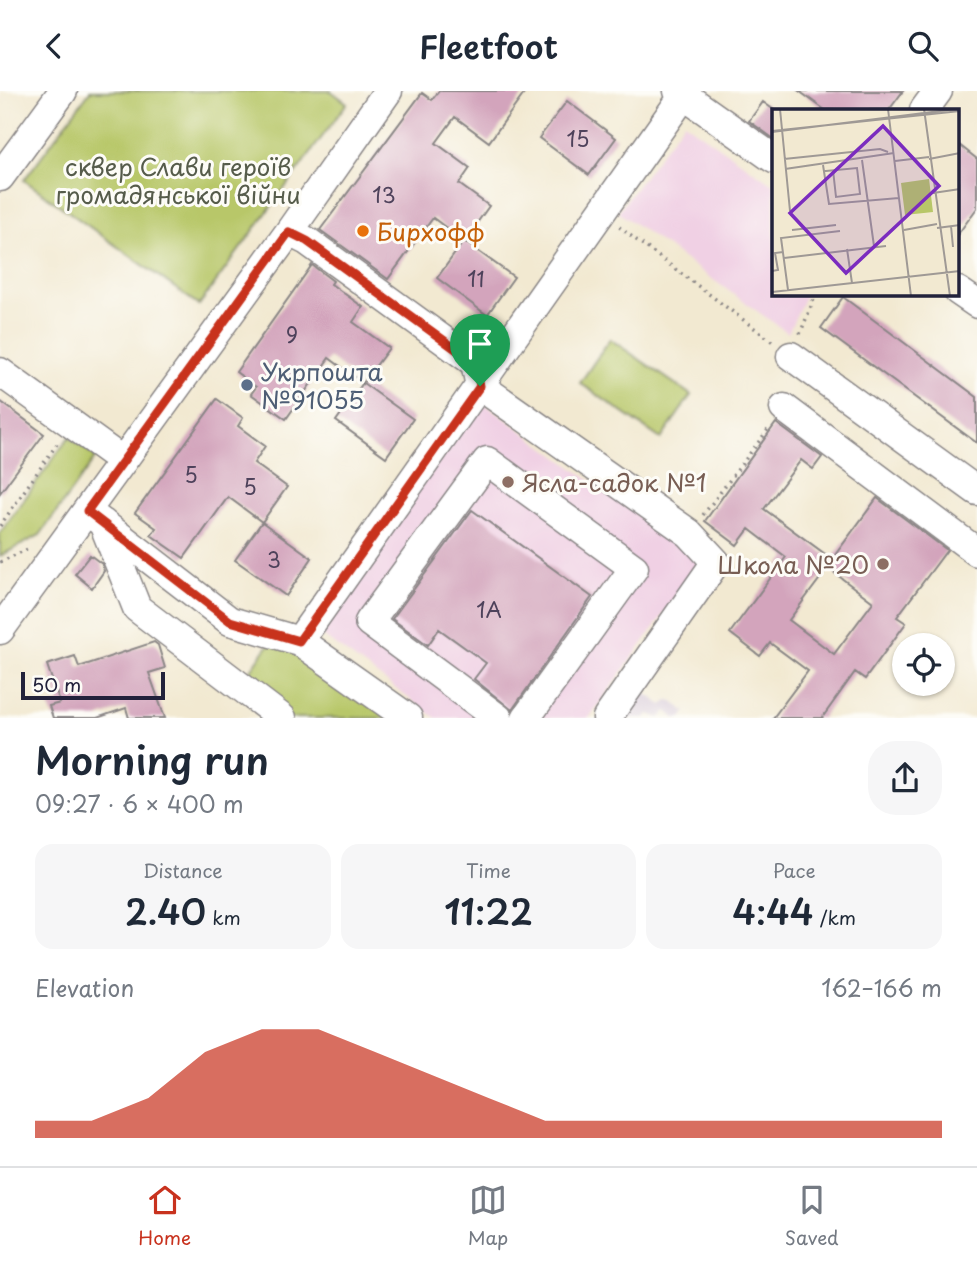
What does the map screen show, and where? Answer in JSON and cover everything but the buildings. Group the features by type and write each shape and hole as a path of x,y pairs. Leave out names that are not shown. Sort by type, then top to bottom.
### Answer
{"street":[{"path":"0,177 64,91"},
{"path":"0,630 95,517 123,461 388,91"},
{"path":"925,109 938,91"},
{"path":"299,641 601,213 681,93 772,158"},
{"path":"289,232 307,241 475,363 480,386 689,533 716,562 607,718"},
{"path":"960,292 977,305"},
{"path":"791,356 977,491"},
{"path":"0,372 123,461"},
{"path":"784,408 977,552"},
{"path":"498,718 369,622 487,461 634,568 526,718"},
{"path":"95,517 230,621 299,641 408,718"},
{"path":"95,517 137,608 282,718"}],"path":[{"path":"601,213 791,356 815,296"},
{"path":"689,533 784,408"},
{"path":"0,526 57,444"},
{"path":"0,562 32,546"}],"shaded area":[{"path":"684,122 772,184 772,296 805,296 788,333 618,212"},
{"name":"Ясла-садок №1","path":"482,402 702,561 589,718 436,718 316,631"},
{"path":"641,690 662,705 670,700 686,712 682,718 676,718 667,711 660,718 649,714 645,718 621,718"}],"green space":[{"name":"сквер Слави героїв громадянської війни","path":"90,91 331,91 347,103 199,305 24,180"},
{"path":"610,339 691,395 661,439 580,383"},
{"path":"69,437 96,457 40,535 0,556 0,533"},
{"path":"278,632 394,718 287,718 241,684"}],"place":[{"name":"Бирхофф","path":"363,231"},
{"name":"Укрпошта №91055","path":"247,385"},
{"name":"Ясла-садок №1","path":"508,482"},
{"name":"Школа №20","path":"883,564"}],"route":[{"path":"289,232 307,241 475,363 480,386 299,641 230,621 87,511 289,232"}]}
